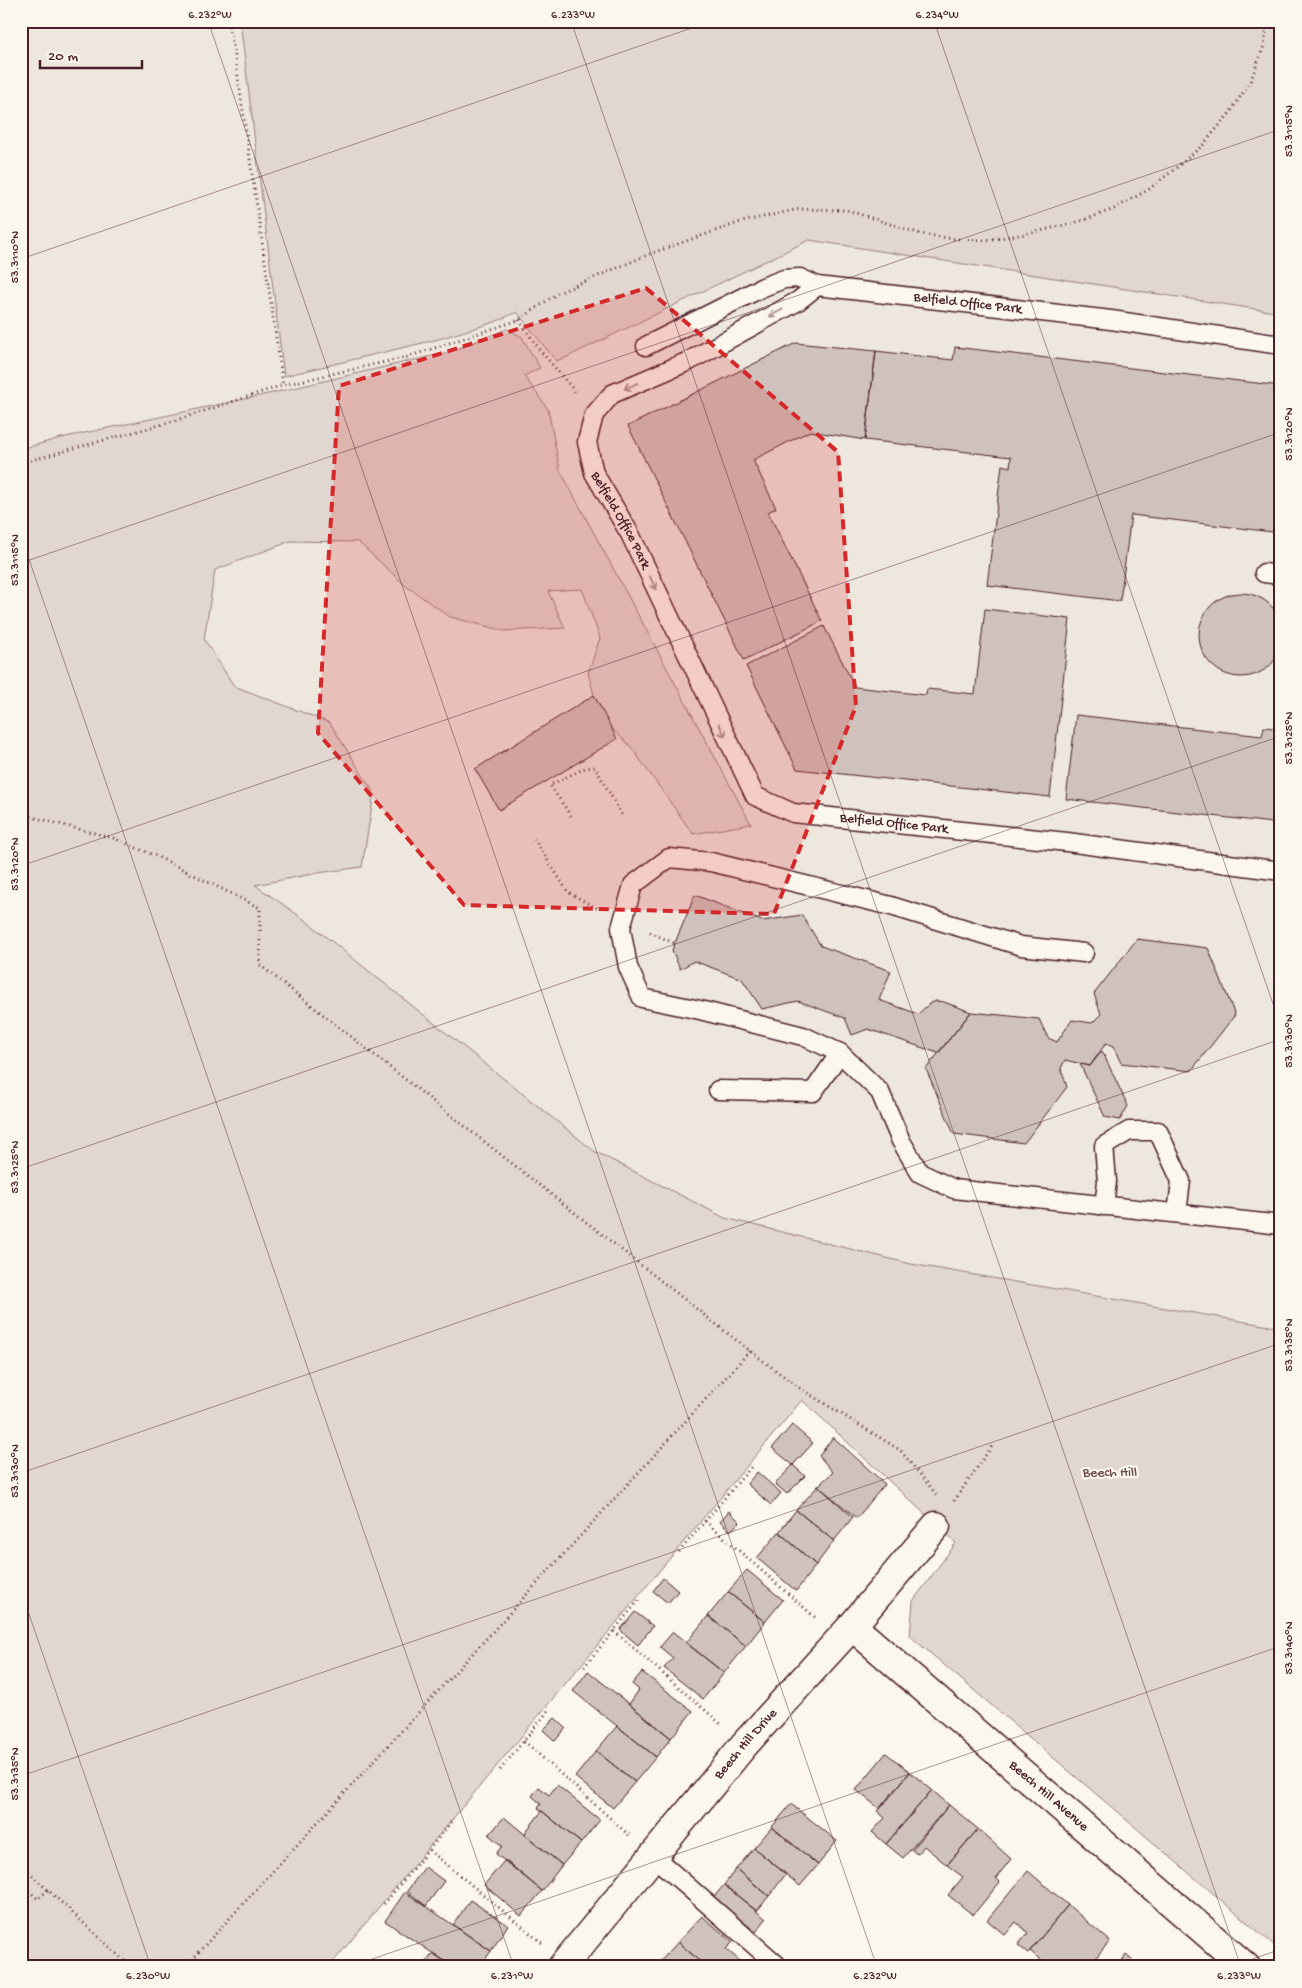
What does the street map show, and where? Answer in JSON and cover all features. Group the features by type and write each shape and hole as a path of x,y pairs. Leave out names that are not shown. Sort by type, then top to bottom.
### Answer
{"street":[{"name":"Beech Hill Drive","path":"564,1964 744,1745 846,1633 942,1512"},
{"name":"Beech Hill Avenue","path":"846,1633 1246,1967"}],"lane":[{"path":"646,346 763,287 784,279 800,278 817,286"},
{"name":"Belfield Office Park","path":"1281,345 1111,320 817,286 798,301 689,361 612,394 594,415 587,442 594,473 630,534 755,796 793,813 1067,842 1281,871"},
{"path":"1084,953 1021,946 891,906 711,862 669,858 633,885 621,928 628,967 642,998 700,1010 803,1036 840,1053 880,1092 901,1141 920,1172 954,1189 1281,1225"},
{"path":"718,1090 813,1092 840,1053"},
{"path":"1104,1206 1107,1182 1104,1146 1129,1131 1158,1130 1181,1181 1177,1213"},
{"path":"653,1856 777,1965"}],"path":[{"path":"228,21 234,50 283,385"},
{"path":"21,463 174,422 283,385 407,357 519,320 558,294 652,253 742,222 799,209 847,210 922,234 954,239 987,240 1032,233 1084,220 1114,209 1148,190 1203,145 1229,114 1250,82 1264,46 1268,21"},
{"path":"519,320 539,349 565,380"},
{"path":"571,816 550,785 585,768 595,767 623,817"},
{"path":"21,814 113,838 158,857 260,908 260,965 750,1351 801,1389 900,1450 942,1512 992,1446"},
{"path":"534,840 568,892 603,912 674,943"},
{"path":"184,1967 750,1351"},
{"path":"679,1552 751,1467"},
{"path":"705,1521 846,1633"},
{"path":"584,1667 639,1600"},
{"path":"614,1631 744,1745"},
{"path":"500,1770 548,1712"},
{"path":"524,1741 653,1856"},
{"path":"384,1904 454,1819"},
{"path":"428,1850 564,1964"},
{"path":"21,1864 131,1967"},
{"path":"21,1884 38,1899 48,1890"}],"highlighted area":[{"path":"646,288 838,452 856,706 774,914 464,905 318,733 339,386"}],"shaded area":[{"path":"21,21 1281,21 1281,1328 911,1264 329,1967 21,1967"}],"green space":[{"path":"240,21 1281,21 1281,313 809,240 556,361 517,312 495,322 435,340 284,376"},
{"name":"Beech Hill","path":"507,329 522,337 540,368 524,376 548,409 560,470 751,824 693,834 631,747 600,717 588,673 600,638 582,589 548,591 565,628 505,631 450,617 406,586 358,542 291,541 215,570 204,639 234,686 330,723 374,793 362,867 255,885 305,920 594,1151 725,1218 911,1264 1281,1328 1281,1951 910,1636 913,1601 956,1543 802,1400 329,1967 21,1967 21,449 61,438 268,394 449,352"}],"building":[{"path":"796,343 876,351 865,440 810,431 753,460 776,508 768,512 822,621 744,660 628,426"},
{"path":"955,347 1281,386 1281,533 1131,515 1120,601 987,585 1002,465 1010,467 1011,457 865,440 876,351 953,360"},
{"path":"1241,593 1257,596 1271,605 1280,619 1283,635 1280,651 1271,665 1257,674 1241,677 1225,674 1211,665 1202,651 1199,635 1202,619 1211,605 1225,596"},
{"path":"985,609 1070,619 1050,797 797,769 746,666 824,626 855,687 926,695 927,689 975,694"},
{"path":"594,695 617,739 499,810 475,769"},
{"path":"1076,715 1262,736 1264,727 1281,729 1281,824 1066,799"},
{"path":"695,895 762,921 802,915 821,946 891,971 879,1000 918,1014 929,1004 936,1001 971,1012 938,1053 868,1029 852,1035 845,1018 798,1001 762,1009 742,979 694,961 680,969 672,950"},
{"path":"1137,939 1208,948 1235,1015 1191,1071 1121,1063 1113,1046 1106,1043 1090,1066 1065,1060 1061,1068 1067,1087 1024,1143 954,1134 926,1069 971,1012 1039,1019 1048,1038 1057,1042 1072,1020 1092,1023 1101,1014 1094,994"},
{"path":"1102,1051 1128,1106 1120,1120 1105,1117 1080,1064 1090,1066"},
{"path":"792,1425 813,1443 793,1465 772,1448"},
{"path":"833,1437 885,1484 857,1518 818,1486 833,1472 819,1456"},
{"path":"793,1465 805,1476 787,1494 775,1484"},
{"path":"757,1472 781,1493 771,1505 747,1484"},
{"path":"818,1486 853,1517 834,1541 796,1510"},
{"path":"796,1510 834,1541 816,1565 779,1532"},
{"path":"729,1511 740,1522 730,1531 720,1521"},
{"path":"779,1532 816,1565 796,1591 757,1558"},
{"path":"747,1570 783,1600 765,1622 728,1592"},
{"path":"663,1578 678,1591 668,1603 653,1591"},
{"path":"728,1592 765,1622 746,1646 708,1616"},
{"path":"635,1612 653,1626 638,1645 620,1630"},
{"path":"708,1616 746,1646 724,1673 686,1643"},
{"path":"673,1632 724,1673 703,1699 664,1668 673,1658 660,1647"},
{"path":"588,1671 671,1738 656,1757 573,1691"},
{"path":"642,1672 693,1711 671,1738 629,1704 639,1690 632,1684"},
{"path":"555,1718 566,1728 555,1741 543,1730"},
{"path":"617,1726 656,1757 635,1782 596,1751"},
{"path":"596,1751 635,1782 613,1808 575,1777"},
{"path":"886,1753 910,1772 880,1809 856,1790"},
{"path":"910,1772 932,1790 886,1844 872,1832 885,1818 877,1811"},
{"path":"557,1785 600,1820 581,1843 538,1808 541,1804 532,1796 539,1787 549,1795"},
{"path":"932,1790 949,1805 903,1858 886,1844"},
{"path":"791,1804 837,1841 818,1865 772,1827"},
{"path":"949,1805 978,1829 947,1865 924,1846 917,1854 912,1850"},
{"path":"542,1811 581,1843 562,1865 524,1834"},
{"path":"504,1817 562,1865 542,1891 496,1854 502,1846 489,1835"},
{"path":"772,1827 818,1865 800,1886 754,1848"},
{"path":"978,1829 1011,1859 996,1878 1000,1882 973,1915 948,1895 963,1877 947,1865"},
{"path":"754,1848 786,1874 769,1896 736,1869"},
{"path":"505,1860 542,1891 521,1916 484,1885"},
{"path":"425,1867 444,1881 426,1906 407,1891"},
{"path":"736,1869 769,1896 757,1911 724,1885"},
{"path":"1028,1871 1068,1905 1028,1953 1018,1945 1028,1933 1016,1922 1005,1935 987,1920"},
{"path":"724,1885 766,1919 756,1932 713,1898"},
{"path":"405,1892 491,1951 480,1967 453,1967 385,1921"},
{"path":"470,1900 508,1925 491,1951 453,1925"},
{"path":"1068,1905 1110,1941 1088,1967 1065,1967 1057,1961 1052,1967 1049,1967 1030,1951"},
{"path":"702,1916 733,1942 726,1949 747,1967 706,1967 678,1942"},
{"path":"678,1942 706,1967 659,1967 657,1965"},
{"path":"433,1953 453,1967 423,1967"},
{"path":"1126,1955 1140,1967 1117,1967"}]}
